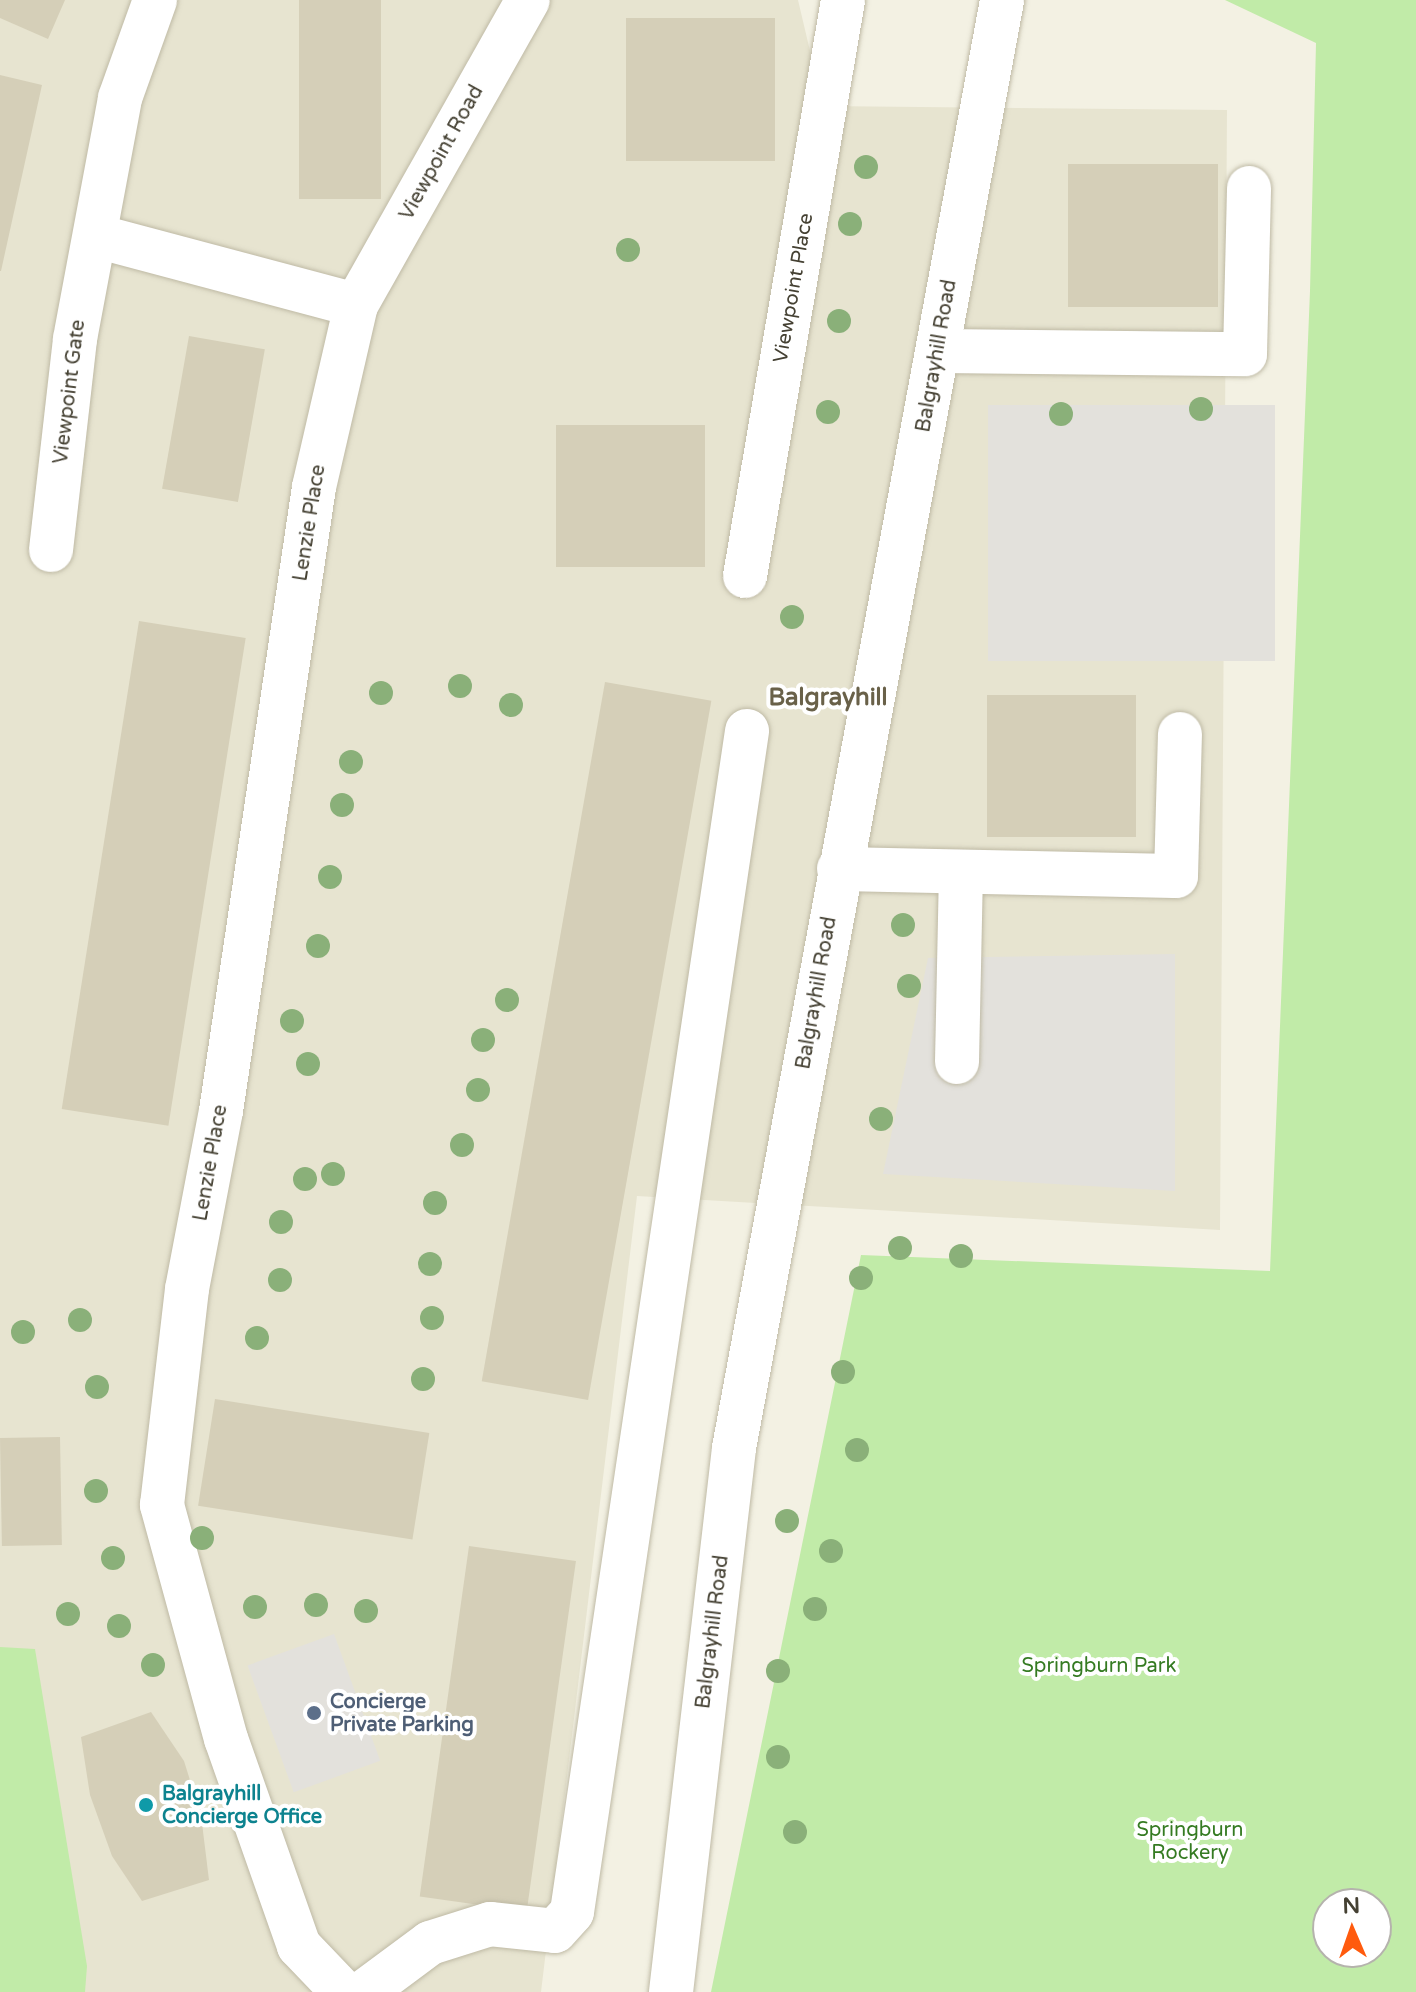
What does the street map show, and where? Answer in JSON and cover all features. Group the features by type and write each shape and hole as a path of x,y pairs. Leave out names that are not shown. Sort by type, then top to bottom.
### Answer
{"street":[{"name":"Viewpoint Gate","path":"51,550 75,339 120,98 155,0"},
{"name":"Viewpoint Road","path":"356,305 528,0"},
{"name":"Viewpoint Place","path":"745,576 843,0"},
{"name":"Balgrayhill Road","path":"671,1992 734,1448 839,869 939,351 983,86 1002,0"},
{"path":"939,351 1245,354 1249,188"},
{"path":"96,236 356,305"},
{"name":"Lenzie Place","path":"343,1992 299,1946 226,1739 162,1505 187,1289 221,1111 314,487 356,305"},
{"path":"364,1992 430,1943 490,1924 555,1931 572,1912 747,731"},
{"path":"839,869 1176,876 1180,734"},
{"path":"957,1062 961,872"}],"shaded area":[{"path":"0,0 798,0 823,106 1227,110 1220,1230 637,1196 541,1992 0,1992"},
{"path":"988,405 1275,405 1275,661 988,661"},
{"path":"1175,954 1175,1191 883,1174 928,958"},
{"name":"Concierge Private Parking","path":"334,1634 380,1761 294,1792 248,1665"}],"green space":[{"name":"Springburn Park","path":"1225,0 1416,0 1416,1992 711,1992 861,1255 1270,1271 1310,291 1316,43"},
{"path":"0,1647 35,1649 87,1966 85,1992 0,1992"}],"building":[{"path":"0,0 65,0 48,39 0,18"},
{"path":"299,0 381,0 381,199 299,199"},
{"path":"626,18 775,18 775,161 626,161"},
{"path":"0,75 42,85 1,271 0,271"},
{"path":"1068,164 1218,164 1218,307 1068,307"},
{"path":"189,336 265,349 238,502 162,489"},
{"path":"556,425 705,425 705,567 556,567"},
{"path":"139,621 246,638 168,1126 62,1109"},
{"path":"605,682 711,701 588,1400 482,1381"},
{"path":"987,695 1136,695 1136,837 987,837"},
{"path":"215,1399 429,1433 412,1540 198,1506"},
{"path":"60,1437 62,1545 2,1546 0,1438"},
{"path":"469,1546 576,1561 527,1912 420,1897"},
{"name":"Balgrayhill Concierge Office","path":"151,1712 184,1761 201,1815 209,1880 142,1901 112,1856 90,1795 81,1737"}],"place":[{"name":"Concierge Private Parking","path":"314,1713"},
{"name":"Balgrayhill Concierge Office","path":"146,1805"}],"district":[{"name":"Balgrayhill","path":"828,698"}],"park label":[{"name":"Springburn Rockery","path":"1190,1842"}]}
